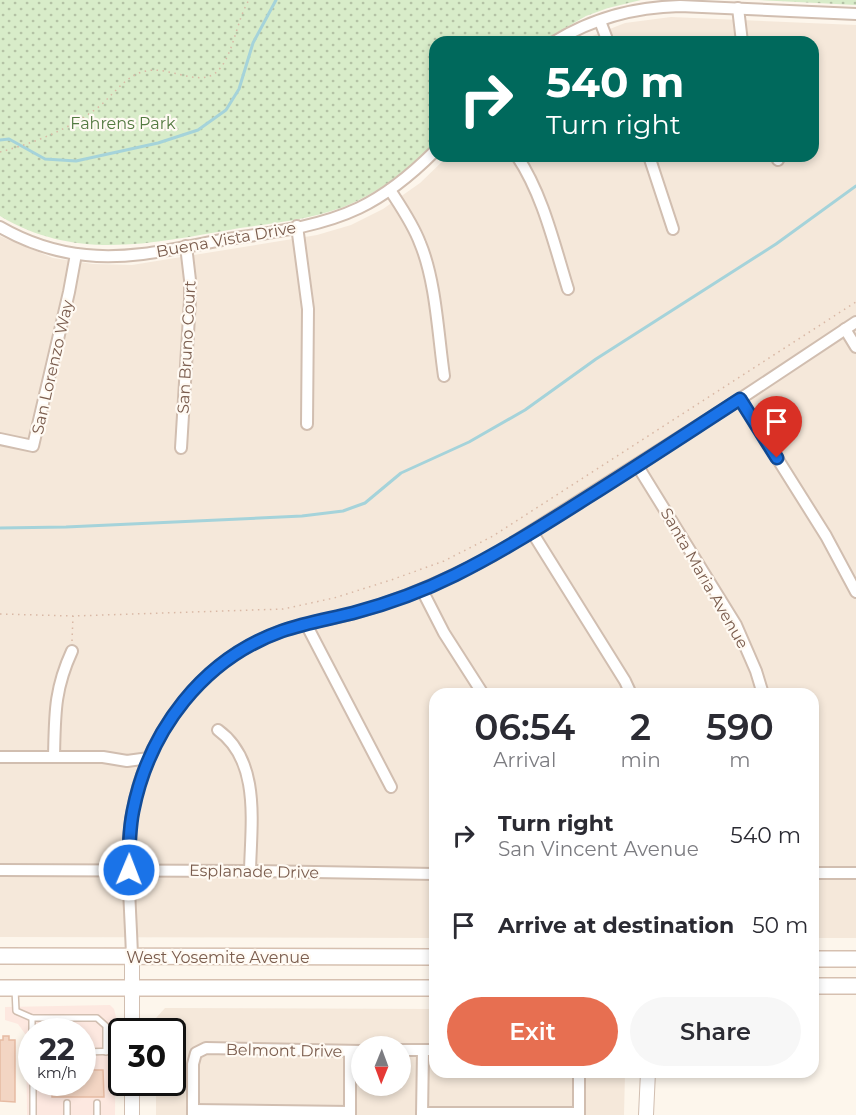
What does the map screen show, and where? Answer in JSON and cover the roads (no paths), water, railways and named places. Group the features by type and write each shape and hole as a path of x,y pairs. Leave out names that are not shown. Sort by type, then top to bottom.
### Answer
{"main road":[{"name":"West Yosemite Avenue","path":"0,956 429,957"},
{"path":"819,959 856,959"},
{"path":"819,986 856,986"},
{"name":"West Yosemite Avenue","path":"8,988 429,988"}],"street":[{"path":"564,36 621,13 656,6 856,14"},
{"path":"738,8 741,36"},
{"path":"600,21 606,36"},
{"name":"Buena Vista Drive","path":"0,227 39,244 76,254 115,256 186,246 297,226 344,214 390,190 429,157"},
{"path":"521,162 538,197 568,289"},
{"path":"651,162 674,229"},
{"path":"390,190 412,224 428,265 444,376"},
{"path":"297,226 308,309 308,424"},
{"name":"San Bruno Court","path":"181,448 190,300 186,246"},
{"name":"San Lorenzo Way","path":"0,439 33,446 76,254"},
{"path":"132,1018 129,838 138,787 149,758 174,714 187,697 215,669 259,641 285,630 356,612 422,590 492,556 740,399 856,322"},
{"path":"845,329 856,346"},
{"path":"740,399 826,536 856,592"},
{"name":"Santa Maria Avenue","path":"637,465 736,625 761,688"},
{"path":"532,532 628,688"},
{"path":"422,590 444,633 479,688"},
{"path":"306,624 391,788"},
{"path":"54,757 55,707 58,688 72,651"},
{"path":"218,730 236,747 247,773 251,807 250,871"},
{"path":"0,756 103,757 127,761 149,758"},
{"name":"Esplanade Drive","path":"0,870 429,874"},
{"path":"819,873 856,873"},
{"name":"Belmont Drive","path":"193,1113 193,1064 196,1053 206,1048 350,1051"},
{"path":"411,1050 429,1050"},
{"path":"423,1050 422,1114 579,1114 579,1078"},
{"path":"193,1113 350,1113 350,1051"},
{"path":"646,1115 648,1078"},
{"path":"132,1096 132,1115"}],"lane":[{"path":"8,988 16,1011 32,1018"},
{"path":"96,1018 106,1026 106,1052 96,1052"},
{"path":"33,1096 33,1115"},
{"path":"67,1103 67,1115"},
{"path":"97,1103 97,1115"}],"waterway":[{"path":"0,140 9,139 45,159 76,161 158,143 198,130 226,110 239,89 253,43 276,0"},
{"path":"0,528 302,516 343,511 365,503 401,473 469,442 525,410 596,359 776,244 856,186"}],"park label":[{"name":"Fahrens Park","path":"123,123"}]}
